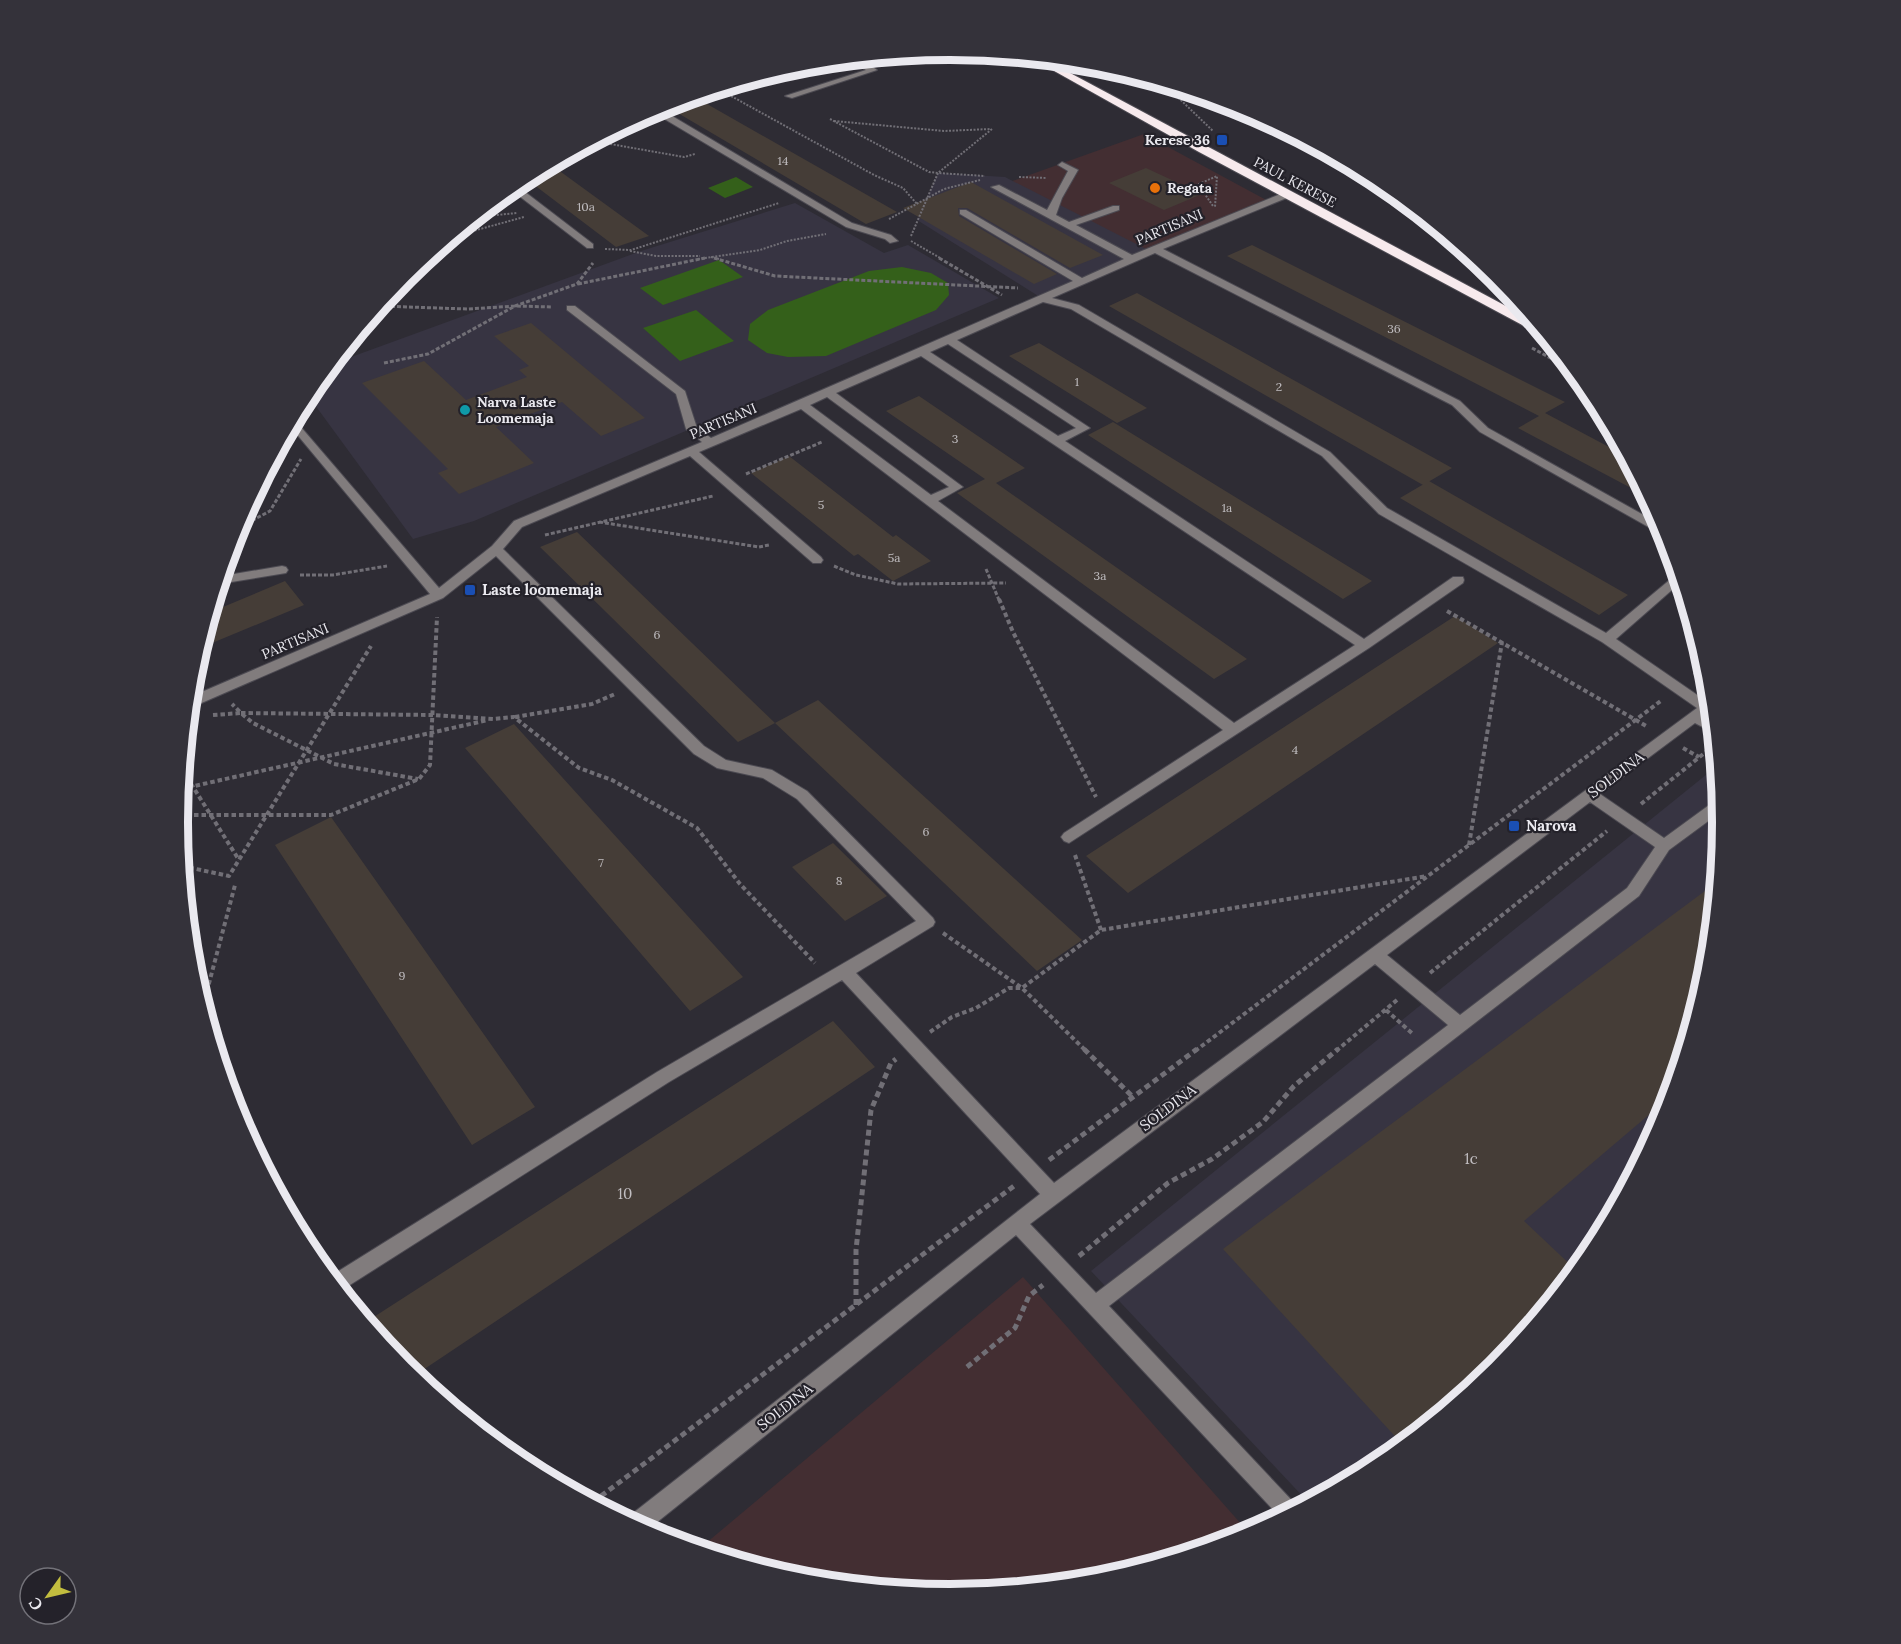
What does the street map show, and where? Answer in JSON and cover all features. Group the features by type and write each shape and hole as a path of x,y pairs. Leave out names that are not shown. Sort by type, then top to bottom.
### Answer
{"highway":[{"name":"PAUL KERESE","path":"1053,68 1286,195 1524,321"}],"street":[{"path":"789,96 873,70 865,66"},
{"path":"665,116 849,225 888,237 893,241"},
{"path":"1051,216 1052,207 1073,170 1062,165"},
{"path":"996,187 1132,259"},
{"path":"521,193 590,246"},
{"name":"PARTISANI","path":"199,699 438,595 499,546 518,524 923,352 1155,249 1286,195"},
{"path":"1068,225 1116,208"},
{"path":"963,212 1083,282"},
{"path":"1155,249 1456,403 1484,430 1652,526"},
{"path":"1043,299 1075,308 1326,454 1383,511 1607,639 1678,688 1704,709"},
{"path":"570,308 681,393 692,429 710,443"},
{"path":"950,340 1084,428 1057,441"},
{"path":"923,352 1364,645"},
{"path":"828,393 957,487 931,500"},
{"path":"802,404 1233,730"},
{"path":"298,429 438,595"},
{"path":"691,451 817,560"},
{"path":"342,1280 663,1077 927,922 802,795 767,774 722,764 699,750 499,546"},
{"path":"228,579 282,570"},
{"path":"1069,837 1364,645 1458,580"},
{"path":"1607,639 1673,582"},
{"name":"SOLDINA","path":"644,1519 1053,1195 1704,709"},
{"path":"1589,794 1664,846"},
{"path":"1095,1305 1633,892 1664,846 1712,811"},
{"path":"1375,954 1460,1025"},
{"path":"837,975 912,1044 1053,1195"},
{"path":"1017,1223 1285,1506"}],"path":[{"path":"724,95 731,96 874,175 903,188 917,204"},
{"path":"988,176 938,173 929,172 831,120 944,131 992,129 938,173 910,240 1024,307"},
{"path":"605,143 684,157 718,147"},
{"path":"1191,187 1198,184 1217,176 1215,210 1198,184"},
{"path":"1016,177 1066,181"},
{"path":"577,284 594,260 589,255 590,246 617,251 628,250 800,196"},
{"path":"489,216 544,210"},
{"path":"467,234 544,210"},
{"path":"628,250 656,255 709,257 776,276 1020,288"},
{"path":"384,363 429,354 515,306 577,284 709,257"},
{"path":"391,306 467,309 515,306 570,308"},
{"path":"727,482 842,434"},
{"path":"251,520 270,511 310,443"},
{"path":"499,546 594,522 737,491"},
{"path":"594,522 759,547 797,542"},
{"path":"973,532 991,583 1013,632 1104,814"},
{"path":"817,560 856,575 898,584 1040,583"},
{"path":"282,570 295,575 333,575 410,562"},
{"path":"188,815 331,815 419,779 430,765 438,595"},
{"path":"1423,604 1452,613 1699,757"},
{"path":"190,868 230,876 305,749 365,654 398,613"},
{"path":"1469,844 1502,642"},
{"path":"600,1498 1698,673"},
{"path":"189,787 493,719 592,704 634,686"},
{"path":"419,779 334,764 253,723 241,713 493,719"},
{"path":"514,717 579,768 612,780 697,828 741,884 837,975"},
{"path":"968,1367 1015,1329 1029,1296 1168,1183 1212,1159 1263,1122 1294,1086 1709,749"},
{"path":"190,781 239,860"},
{"path":"1069,837 1101,930"},
{"path":"856,1305 856,1250 871,1110 891,1063 912,1044 952,1017 976,1008 1009,988 1022,988 1101,930 1427,876"},
{"path":"207,990 235,885"},
{"path":"927,922 1022,988 1132,1097"}],"shaded area":[{"path":"1144,134 1270,202 1132,259 996,187"},
{"path":"938,173 1005,177 1150,251 1043,299 917,220"},
{"path":"795,203 884,253 908,245 999,298 474,521 413,539 314,404 345,359 641,251"},
{"path":"1711,771 1711,872 1698,971 1687,1019 1672,1067 1634,1159 1584,1245 1555,1286 1489,1361 1414,1427 1374,1456 1303,1497 1091,1271"},
{"path":"1023,1277 1243,1526 1195,1544 1099,1569 1050,1577 950,1584 851,1577 802,1569 705,1544"}],"green space":[{"path":"736,177 753,187 725,198 708,188"},
{"path":"719,260 743,277 663,305 640,288"},
{"path":"902,267 931,273 948,283 949,295 936,310 826,356 788,357 767,353 748,340 750,324 768,310 869,271"},
{"path":"696,310 734,341 680,361 643,328"}],"building":[{"path":"702,101 897,212 866,224 676,112"},
{"name":"Regata","path":"1146,168 1202,194 1164,210 1109,183"},
{"path":"557,169 649,236 616,247 533,184"},
{"path":"971,182 1103,255 1070,268 967,208 958,208 959,216 1057,274 1034,284 903,208"},
{"path":"1252,245 1565,402 1545,413 1615,450 1637,491 1518,428 1539,416 1227,256"},
{"path":"1137,293 1452,468 1423,485 1109,306"},
{"name":"Narva Laste Loomemaja","path":"531,323 645,418 601,436 562,402 496,427 534,463 459,494 438,473 448,469 362,383 424,361 466,400 527,377 519,370 529,366 494,336"},
{"path":"1039,343 1147,408 1117,423 1009,356"},
{"path":"919,396 1025,468 996,483 1247,659 1214,679 957,493 985,479 886,411"},
{"path":"1113,422 1372,581 1343,599 1088,435"},
{"path":"789,456 893,537 896,535 931,561 893,581 858,554 854,556 751,473"},
{"path":"1429,481 1628,595 1599,615 1400,498"},
{"path":"577,532 775,723 738,742 540,547"},
{"path":"285,581 304,605 210,644 219,609"},
{"path":"1455,616 1498,643 1128,893 1086,856"},
{"path":"818,700 1082,940 1037,971 775,723"},
{"path":"514,724 743,977 690,1011 465,748"},
{"path":"331,817 535,1107 472,1145 275,845"},
{"path":"833,843 887,896 845,921 792,867"},
{"path":"1709,888 1698,971 1687,1019 1656,1109 1524,1221 1570,1265 1555,1286 1489,1361 1414,1427 1397,1439 1223,1249"},
{"path":"833,1021 875,1067 422,1371 373,1318"}],"place":[{"name":"Kerese 36","path":"1222,140"},
{"name":"Regata","path":"1155,188"},
{"name":"Narva Laste Loomemaja","path":"465,410"},
{"name":"Laste loomemaja","path":"470,590"},
{"name":"Narova","path":"1514,826"}]}
